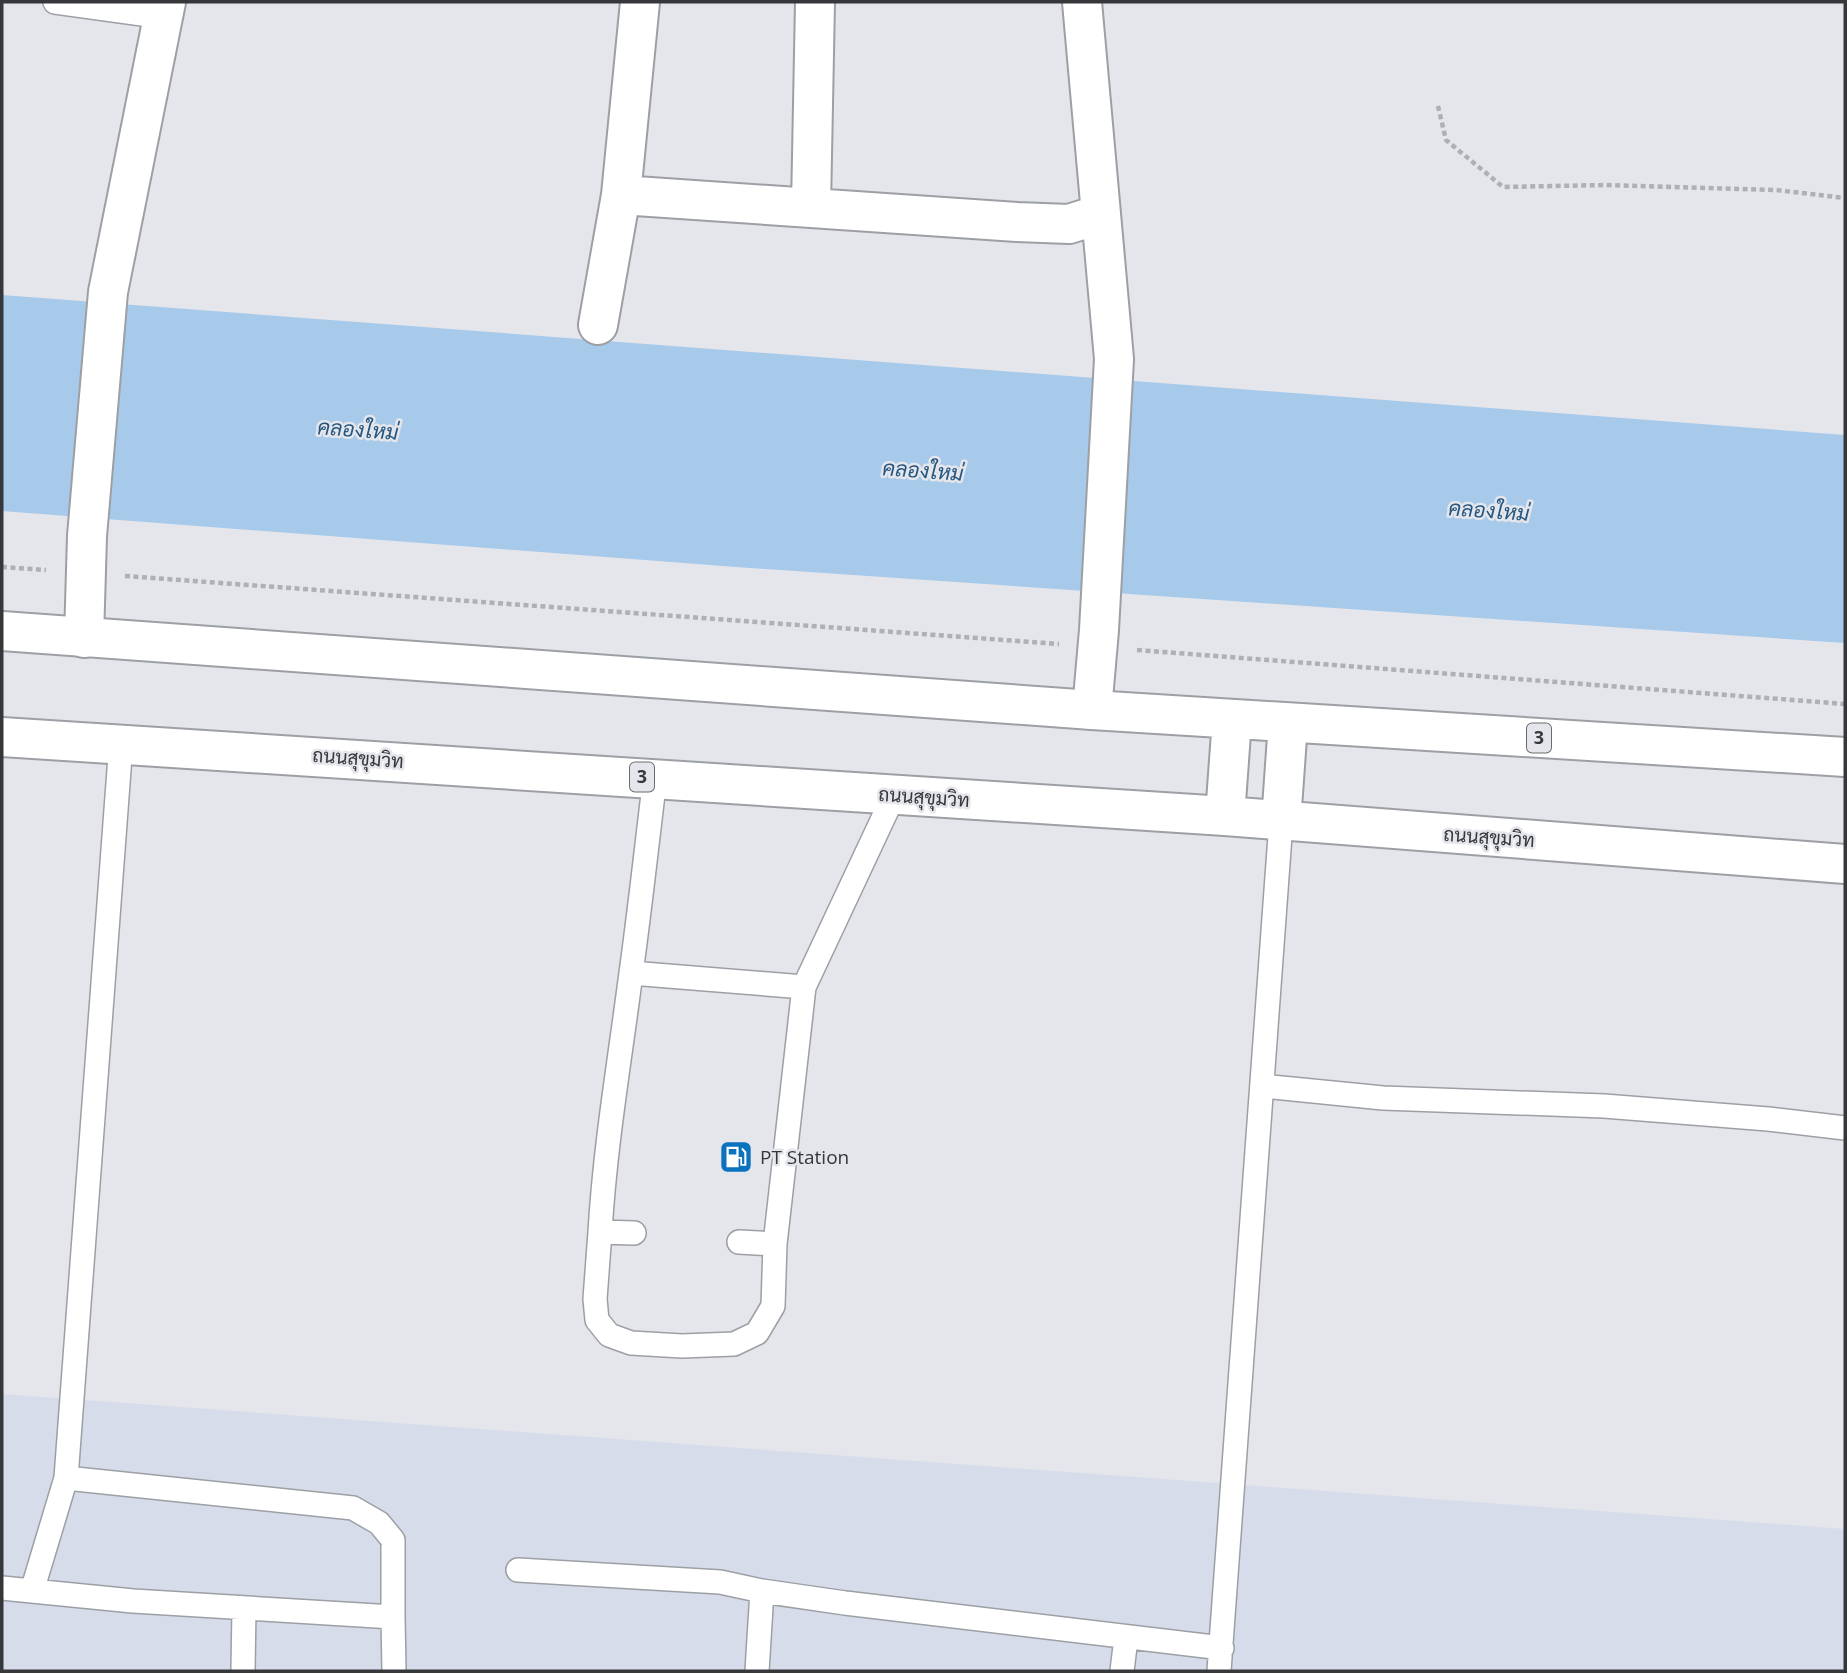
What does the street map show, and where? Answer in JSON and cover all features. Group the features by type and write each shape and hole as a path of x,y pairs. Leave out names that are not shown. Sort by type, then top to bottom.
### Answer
{"main road":[{"path":"598,325 621,195 640,2"},
{"path":"811,207 815,2"},
{"path":"1082,2 1114,359 1092,710"},
{"path":"84,638 87,536 108,292 165,9"},
{"path":"621,195 1069,224 1101,214"},
{"name":"3","path":"2,631 1092,710 1845,757"},
{"path":"1225,816 1232,719"},
{"path":"1281,822 1288,723"},
{"name":"ถนนสุขุมวิท","path":"2,737 1225,816 1845,864"}],"lane":[{"path":"55,2 165,9"},
{"path":"32,1591 66,1478 121,743"},
{"path":"655,778 611,1108 603,1178 595,1299 597,1320 609,1335 631,1343 682,1346 734,1344 757,1333 773,1306 775,1244 804,987 894,795"},
{"path":"1219,1671 1281,822"},
{"path":"631,973 804,987"},
{"path":"1262,1086 1383,1098 1604,1106 1845,1128"},
{"path":"600,1232 634,1233"},
{"path":"739,1242 775,1244"},
{"path":"66,1478 353,1508 379,1523 393,1540 394,1671"},
{"path":"519,1570 707,1581 762,1591 1222,1648"},
{"path":"2,1588 132,1601 393,1617"},
{"path":"757,1671 762,1591"},
{"path":"243,1671 244,1608"},
{"path":"1122,1671 1126,1638"}],"path":[{"path":"1438,106 1446,140 1503,187 1605,185 1776,190 1845,198"},
{"path":"2,567 1098,638 1845,704"}],"shaded area":[{"path":"2,1394 1845,1529 1845,1671 2,1671"}],"water":[{"name":"คลองใหม่","path":"2,295 1845,435 1845,643 736,567 2,511"}],"place":[{"name":"PT Station","path":"736,1157"}]}
